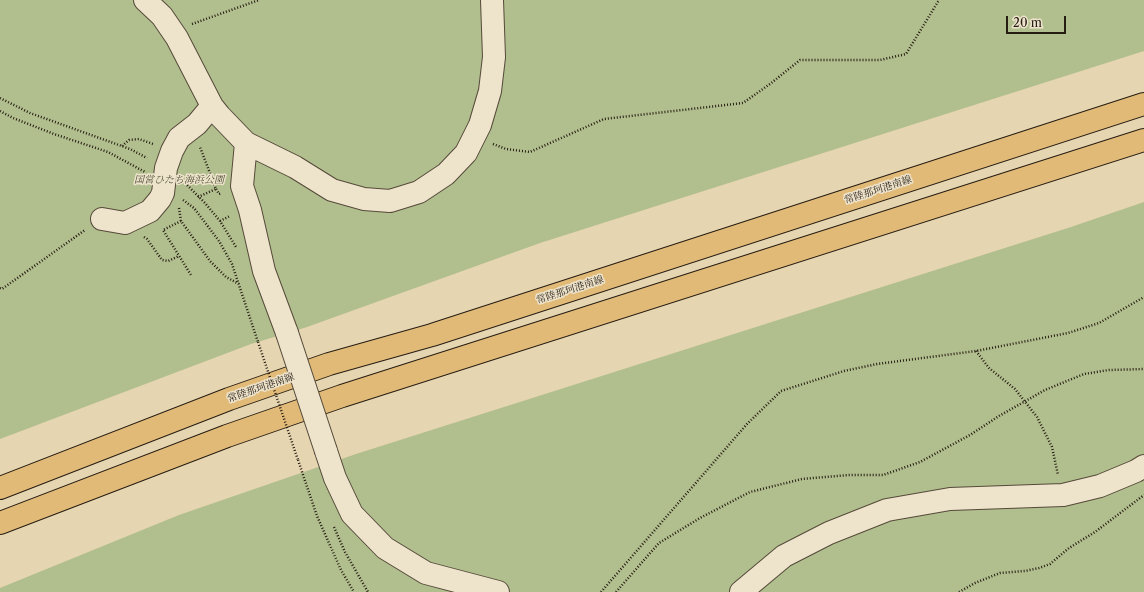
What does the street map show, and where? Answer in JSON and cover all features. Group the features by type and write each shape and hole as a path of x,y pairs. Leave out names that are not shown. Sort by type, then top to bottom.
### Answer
{"highway":[{"name":"常陸那珂港南線","path":"0,488 229,399 329,364 432,335 1144,104"},
{"path":"0,523 227,436 342,396 1144,140"}],"street":[{"path":"145,0 162,16 177,38 212,106 246,143 295,167 332,190 364,200 390,201 419,192 446,174 466,153 480,125 490,91 494,57 492,0"},
{"path":"102,219 125,223 150,211 160,199 172,151 179,138 197,124 212,106"},
{"path":"246,143 242,186 250,210 264,271 287,333 335,478 352,514 385,548 426,573 498,592"},
{"path":"740,592 784,556 829,533 887,510 950,499 1063,495 1100,486 1144,466"}],"path":[{"path":"172,31 259,0"},
{"path":"474,137 506,149 530,152 604,119 743,103 800,60 880,60 906,54 939,0"},
{"path":"0,98 30,113 130,149 165,176 172,189 194,208 219,241 232,264 317,516 341,570 354,592"},
{"path":"0,111 13,118 54,134 108,152 140,168 187,185 220,221 237,248"},
{"path":"179,206 181,221 210,261 226,277 239,284"},
{"path":"0,288 102,219"},
{"path":"181,221 163,230 191,275"},
{"path":"125,223 147,239 162,260 168,260 179,256"},
{"path":"601,592 747,424 781,391 844,371 877,364 976,351 1068,334 1099,323 1144,297"},
{"path":"976,351 989,368 1015,389 1026,401 1037,417 1052,447 1063,495"},
{"path":"616,592 659,543 700,518 750,492 802,479 850,475 883,475 920,462 970,435 999,416 1045,390 1084,374 1109,370 1144,369"},
{"path":"959,592 975,583 1000,573 1025,571 1050,564 1069,548 1095,532 1144,495"}],"green space":[{"name":"国営ひたち海浜公園","path":"0,0 1144,0 1144,51 540,243 307,327 251,344 0,439"},
{"path":"1144,202 1144,592 0,592 0,588 179,515 356,454 1071,227"}]}
